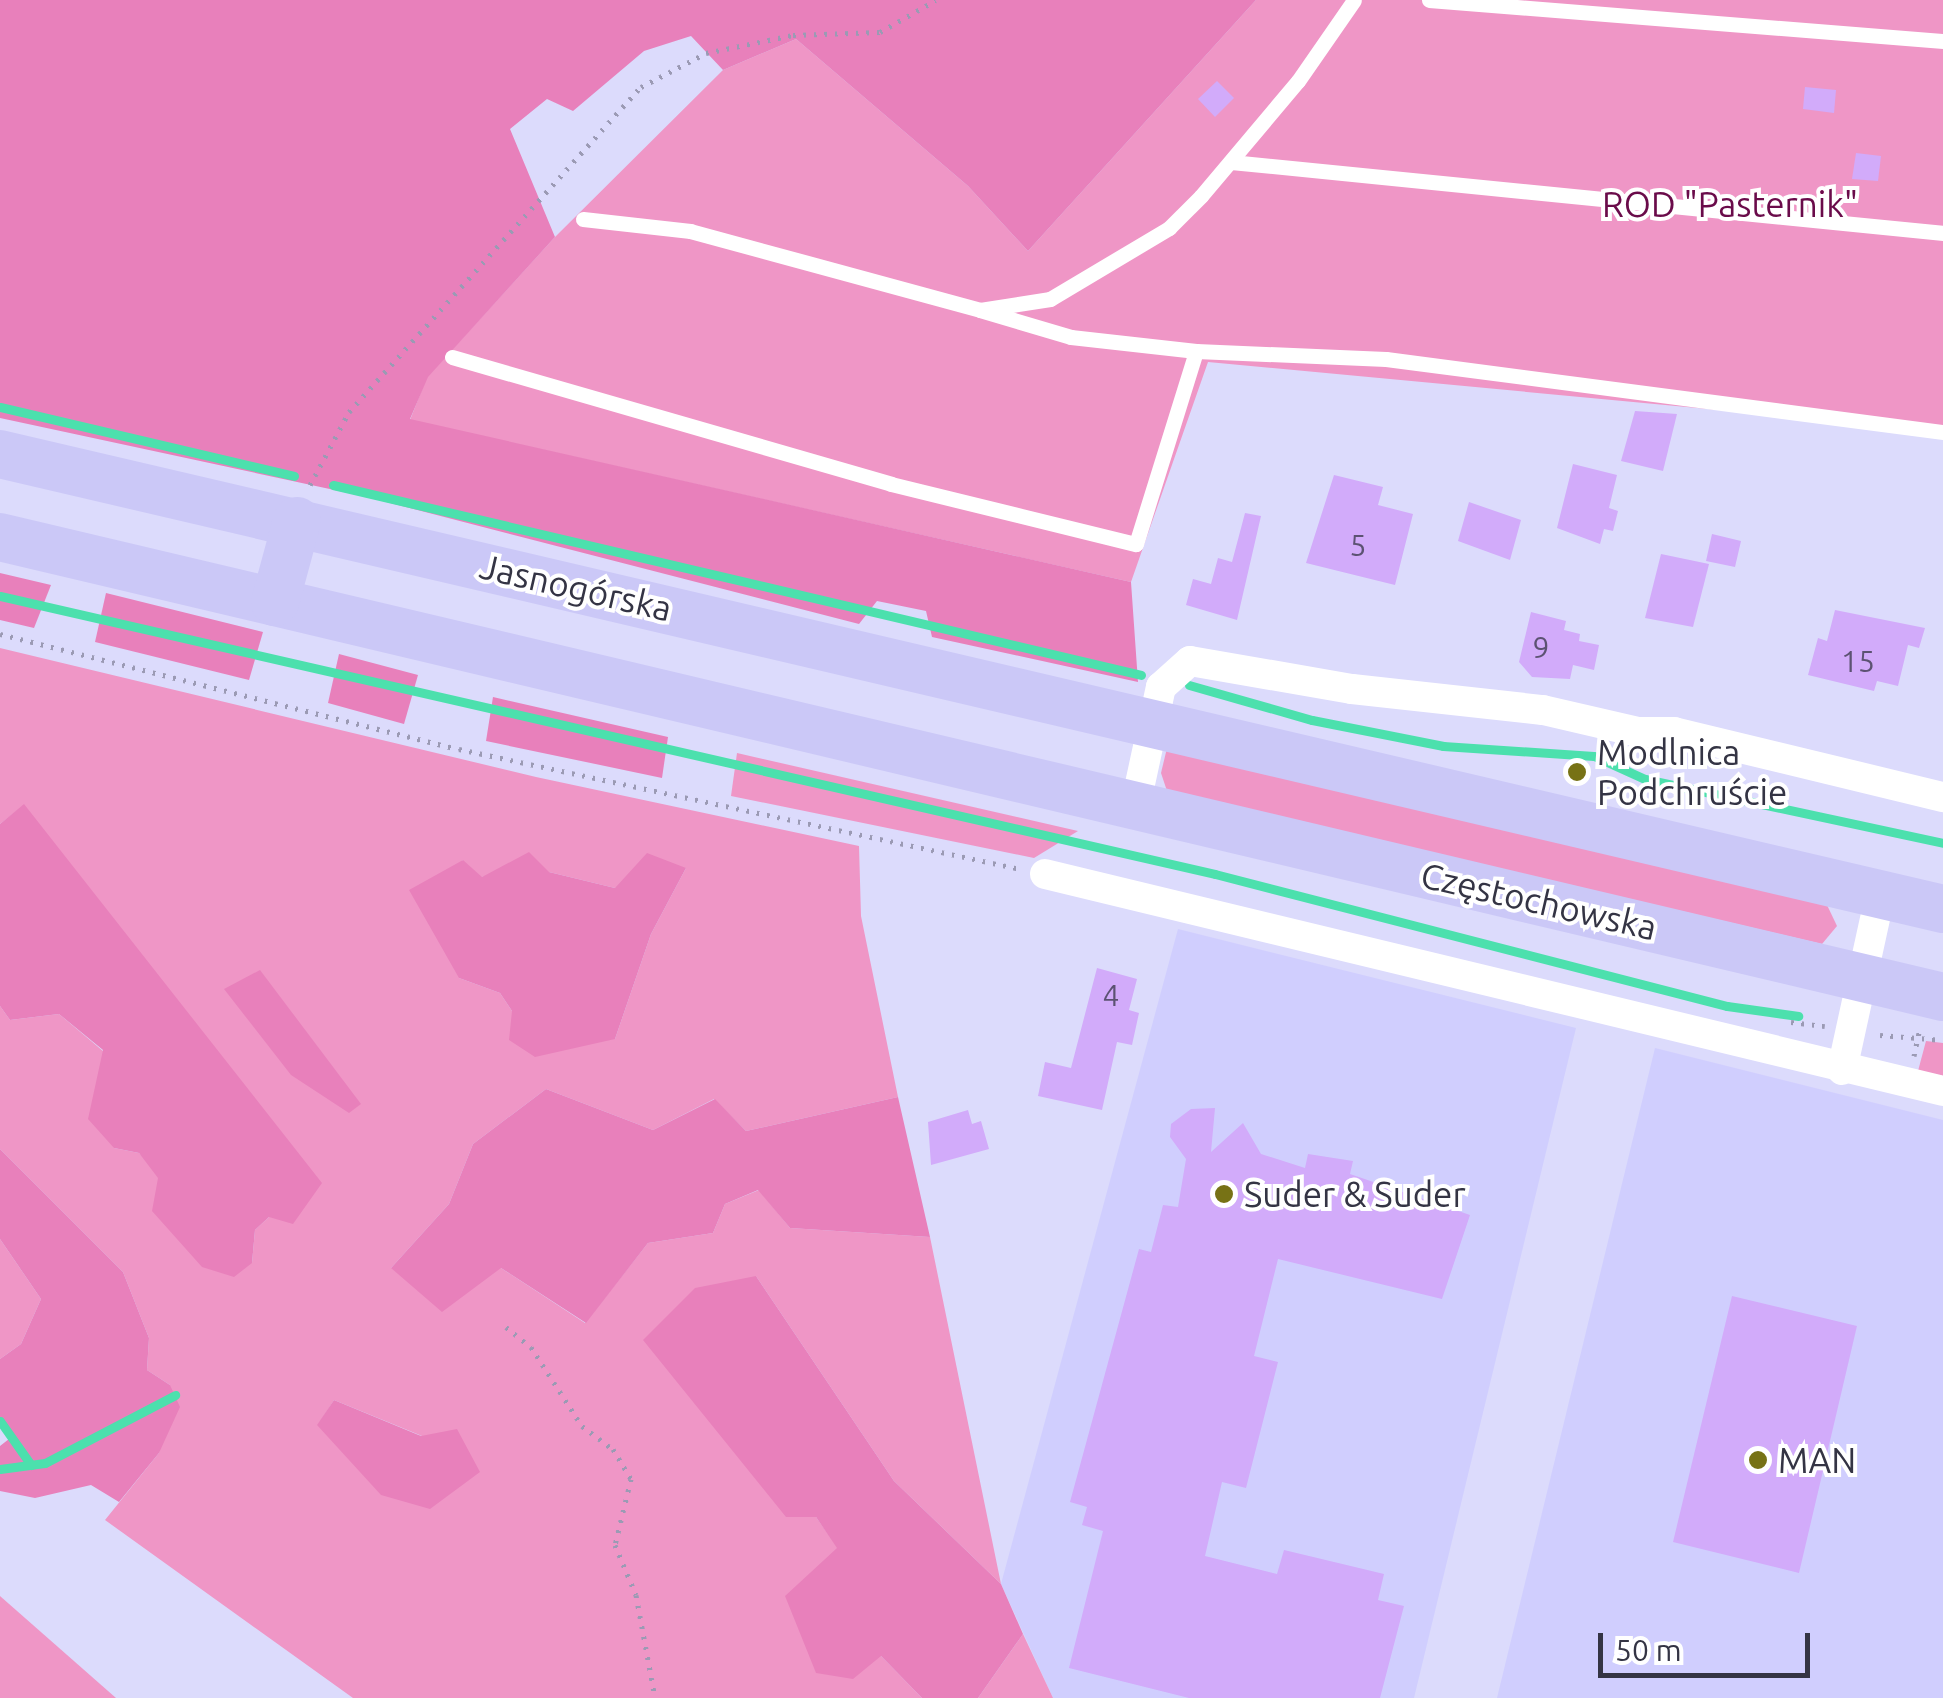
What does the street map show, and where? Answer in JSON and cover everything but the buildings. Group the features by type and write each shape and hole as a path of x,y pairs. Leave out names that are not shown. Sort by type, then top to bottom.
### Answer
{"main road":[{"name":"Jasnogórska","path":"0,454 1152,724"},
{"path":"275,602 297,521"},
{"path":"0,537 1135,807"},
{"path":"1152,724 1943,909"},
{"name":"Częstochowska","path":"1135,807 1859,976 1931,1016"}],"street":[{"path":"1135,807 1161,687 1190,661 1352,689 1543,710 1638,732 1674,732 1943,796"},
{"path":"1045,874 1842,1070 1943,1091"},
{"path":"1842,1070 1859,976 1880,895"}],"lane":[{"path":"980,310 1050,299 1168,228 1232,162 1354,0"},
{"path":"1429,0 1943,42"},
{"path":"1232,162 1943,233"},
{"path":"583,219 690,231 1071,337 1196,351 1386,359 1943,432"},
{"path":"452,357 891,484 1136,544 1196,351"}],"path":[{"path":"0,634 460,749 1045,874"},
{"path":"1931,1016 1943,1040"},
{"path":"506,1327 531,1347 582,1426 613,1449 630,1479 615,1545 636,1595 655,1698"}],"shaded area":[{"path":"0,0 1256,0 1028,251 968,186 796,39 723,70 691,36 644,51 573,111 547,99 510,129 555,237 428,377 410,419 1131,582 1138,682 932,637 926,611 877,601 859,624 367,497 0,418"},
{"path":"0,573 51,585 34,628 0,620"},
{"path":"106,593 263,632 249,680 95,642"},
{"path":"339,654 418,675 404,724 328,703"},
{"path":"493,697 668,737 662,778 486,741"},
{"path":"24,804 322,1183 293,1224 269,1217 255,1230 252,1263 234,1277 202,1267 152,1211 158,1178 139,1153 114,1148 88,1119 103,1050 59,1014 10,1020 0,1006 0,824"},
{"path":"529,852 549,872 615,888 647,853 686,868 651,934 615,1039 535,1057 509,1040 512,1011 500,993 459,978 409,890 463,860 482,877"},
{"path":"1178,929 1576,1028 1414,1698 1053,1698 1001,1584"},
{"path":"260,970 361,1104 349,1113 291,1075 224,989"},
{"path":"1655,1048 1943,1120 1943,1698 1497,1698"},
{"path":"546,1089 653,1130 715,1099 746,1131 898,1097 930,1237 790,1228 758,1190 725,1204 713,1233 648,1243 586,1323 501,1268 442,1312 391,1268 449,1204 473,1144"},
{"path":"0,1149 123,1272 149,1338 147,1370 170,1385 180,1407 159,1453 119,1502 91,1485 35,1498 0,1491 0,1446 9,1439 0,1427 0,1359 21,1344 41,1299 0,1239"},
{"path":"756,1276 894,1481 1001,1584 1023,1634 978,1698 922,1698 881,1656 853,1679 816,1673 785,1596 837,1548 816,1517 786,1517 643,1340 695,1288"},
{"path":"334,1400 421,1436 457,1429 480,1472 430,1509 381,1495 317,1425"}],"green space":[{"name":"ROD \"Pasternik\"","path":"1256,0 1943,0 1943,431 1208,362 1131,582 410,420 427,377 555,237 723,70 796,39 968,186 1028,251"},
{"path":"0,648 536,777 859,846 861,916 898,1097 746,1131 714,1099 653,1130 546,1089 473,1144 449,1204 391,1268 501,1268 585,1323 648,1243 713,1233 725,1204 759,1190 790,1228 930,1237 1001,1584 894,1481 756,1276 816,1517 838,1548 881,1656 922,1698 353,1698 105,1520 159,1453 170,1385 147,1370 149,1338 123,1272 0,1149 0,1006 10,1020 59,1014 103,1051 114,1148 139,1153 252,1263 255,1230 269,1217 24,805 0,824","holes":["462,860 481,877 549,872 615,888 686,868 651,934 615,1039 512,1011 500,993 459,978","334,1400 422,1436 318,1425"]},
{"path":"1167,748 1827,905 1837,926 1822,944 1167,791 1161,773"},
{"path":"737,753 1078,831 1034,858 731,796"},
{"path":"1926,1041 1943,1043 1943,1076 1918,1071"},
{"path":"0,1239 41,1299 21,1344 0,1359"},
{"path":"0,1596 116,1698 0,1698"},
{"path":"1023,1634 1053,1698 978,1698"}],"waterway":[{"path":"0,407 294,476"},
{"path":"333,485 1141,675"},
{"path":"0,596 1215,874 1727,1006 1798,1016"},
{"path":"1189,685 1312,720 1443,746 1594,756 1645,779 1943,843"},
{"path":"0,1469 45,1463 175,1395"},
{"path":"0,1421 31,1465"}],"place":[{"name":"Modlnica Podchruście","path":"1577,772"},
{"name":"Suder & Suder","path":"1224,1194"},
{"name":"MAN","path":"1758,1460"}]}
